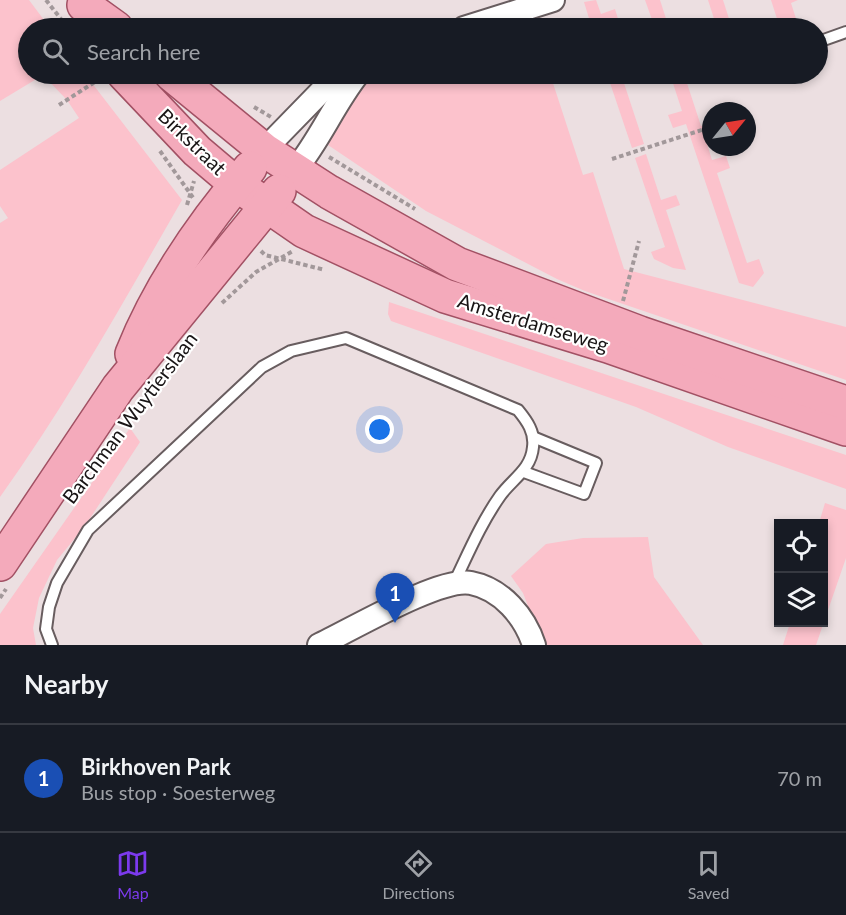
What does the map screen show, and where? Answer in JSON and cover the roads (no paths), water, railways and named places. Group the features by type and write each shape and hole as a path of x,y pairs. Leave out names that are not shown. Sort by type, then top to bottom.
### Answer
{"main road":[{"name":"Birkstraat","path":"124,84 236,184"},
{"name":"Birkstraat","path":"183,84 264,150"},
{"name":"Amsterdamseweg","path":"264,150 457,264 640,333 846,403"},
{"name":"Barchman Wuytierslaan","path":"118,388 145,322 211,214 264,150"},
{"name":"Barchman Wuytierslaan","path":"6,573 118,388 295,170"},
{"name":"Amsterdamseweg","path":"236,184 304,231 445,296 608,346 846,429"}],"street":[{"path":"496,18 553,0"},
{"path":"264,150 328,84"},
{"path":"295,170 314,147 350,84"},
{"path":"319,645 433,590 454,584 471,583 505,601 530,631 534,645"}],"lane":[{"path":"828,38 846,32"},
{"path":"52,645 46,630 49,607 57,583 88,530 261,367 291,351 346,338 518,410 528,423 533,436 533,450 524,472 501,495 454,584"},
{"path":"524,472 584,494 596,463 533,436"}],"place":[{"name":"Birkhoven Park","path":"395,623"}]}
